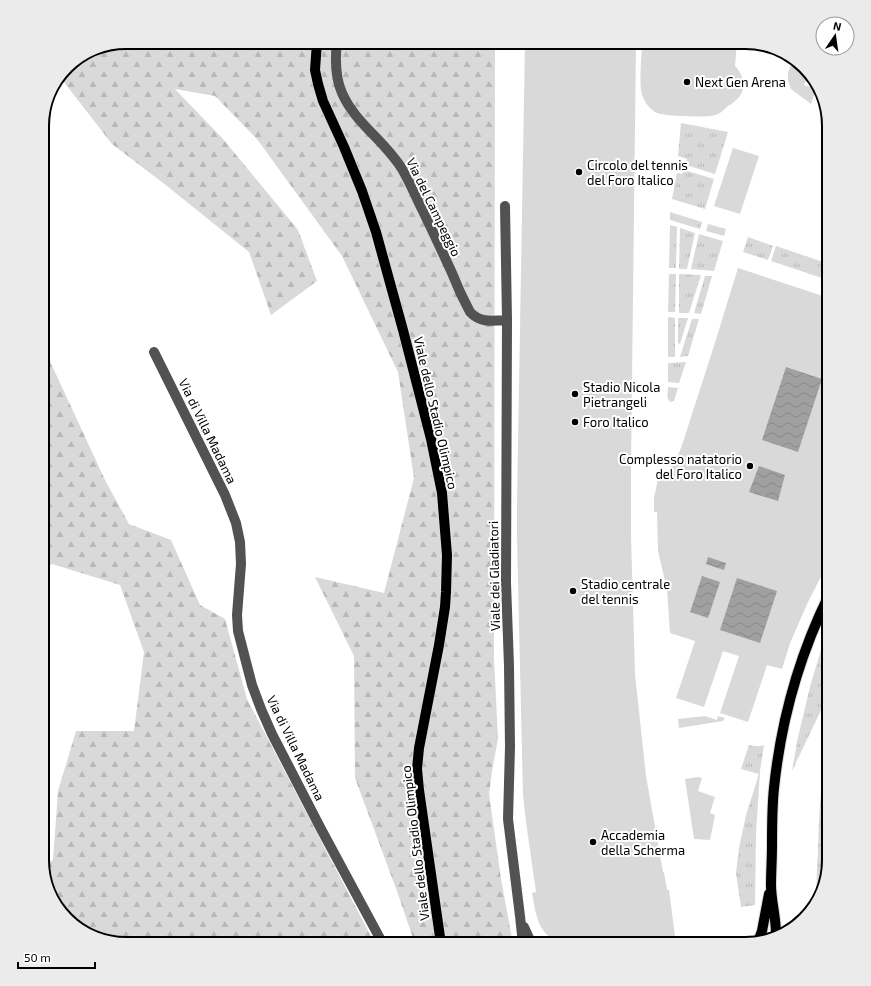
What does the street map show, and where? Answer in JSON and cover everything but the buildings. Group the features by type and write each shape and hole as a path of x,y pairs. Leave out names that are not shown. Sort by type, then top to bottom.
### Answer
{"main road":[{"name":"Viale dello Stadio Olimpico","path":"316,49 315,70 318,84 328,112 365,198 376,232 431,439 442,493 447,555 445,607 419,748 417,769 440,937"},
{"path":"761,935 771,886 774,788 783,727 789,699 801,660 822,611"},
{"path":"771,886 776,930"}],"street":[{"name":"Via del Campeggio","path":"337,49 336,75 344,98 359,119 392,154 404,173 470,312 475,317 482,320 507,320"},
{"name":"Viale dei Gladiatori","path":"505,206 507,320 506,583 510,747 508,819 522,937"},
{"name":"Via di Villa Madama","path":"154,352 225,495 236,523 240,542 241,560 237,614 238,631 250,677 261,709 272,734 379,937"},
{"path":"520,916 529,937"}],"green space":[{"path":"495,49 494,658 498,739 489,794 501,879 512,937 413,937 355,778 354,656 315,577 384,593 414,478 398,372 342,256 257,139 215,96 175,89 223,139 298,230 317,281 271,315 249,252 112,144 63,81 75,68 83,62 111,50"},
{"name":"Foro Italico","path":"525,49 636,49 631,465 631,537 635,674 646,776 663,872 667,890 669,890 675,936 550,937 543,930 537,917 532,893 536,892 523,795 517,502"},
{"name":"Next Gen Arena","path":"642,49 736,49 735,66 743,79 743,89 739,97 720,113 715,115 668,115 657,113 647,104 642,92 640,79"},
{"path":"791,65 796,68 806,79 804,85 812,88 815,93 811,104 791,89 788,81 788,73"},
{"path":"681,123 728,132 715,174 686,165 687,159 678,156"},
{"path":"733,148 759,156 740,214 714,206"},
{"path":"684,170 714,179 705,209 672,199 677,173 682,174"},
{"path":"670,212 702,222 700,229 670,220"},
{"path":"708,224 726,229 724,236 706,231"},
{"path":"670,225 677,227 676,268 669,268"},
{"path":"680,228 695,233 687,269 679,269"},
{"path":"699,234 723,241 714,271 691,269"},
{"path":"748,237 773,246 768,260 743,252"},
{"path":"776,246 822,262 822,278 771,261"},
{"name":"Complesso natatorio del Foro Italico","path":"738,268 822,296 822,575 790,643 782,669 767,665 748,722 720,713 739,656 723,651 704,707 676,698 695,641 670,633 667,589 658,551 657,512 654,512 654,498 658,479 665,479 679,453"},
{"path":"669,274 676,274 675,312 668,312"},
{"path":"679,274 701,275 689,313 679,313"},
{"path":"705,276 712,276 701,314 694,313"},
{"path":"668,317 675,318 675,357 668,357"},
{"path":"678,318 688,318 680,344 678,343"},
{"path":"692,319 699,319 688,356 680,357"},
{"path":"49,359 105,480 129,524 171,540 200,605 225,619 247,699 371,937 126,937 106,934 92,929 75,918 68,911 59,898 53,885 49,865 49,863 53,860 58,791 76,731 134,731 144,652 120,585 52,564 49,565"},
{"path":"686,362 679,383 668,382 668,363"},
{"path":"668,387 678,388 674,401 671,402 668,398"},
{"path":"822,647 822,708 792,771 798,737 811,683"},
{"path":"705,716 717,720 718,716 725,718 723,721 679,728 678,719"},
{"path":"749,745 764,745 760,771 756,834 755,905 741,907 736,873 739,848 746,815 759,774 741,769"},
{"path":"698,777 702,778 698,791 715,797 710,813 715,815 710,840 694,839 685,779"},
{"path":"822,784 822,860 817,886 817,876 820,798"}],"water":[{"path":"786,367 822,379 798,452 762,440"},
{"path":"759,466 785,475 778,501 749,492"},
{"path":"708,557 726,563 724,570 706,564"},
{"path":"702,576 720,582 708,618 690,612"},
{"path":"737,578 777,591 760,643 720,630"}],"place":[{"name":"Next Gen Arena","path":"687,82"},
{"name":"Circolo del tennis del Foro Italico","path":"579,172"},
{"name":"Stadio Nicola Pietrangeli","path":"575,394"},
{"name":"Foro Italico","path":"575,422"},
{"name":"Complesso natatorio del Foro Italico","path":"750,466"},
{"name":"Stadio centrale del tennis","path":"573,591"},
{"name":"Accademia della Scherma","path":"593,842"}]}
